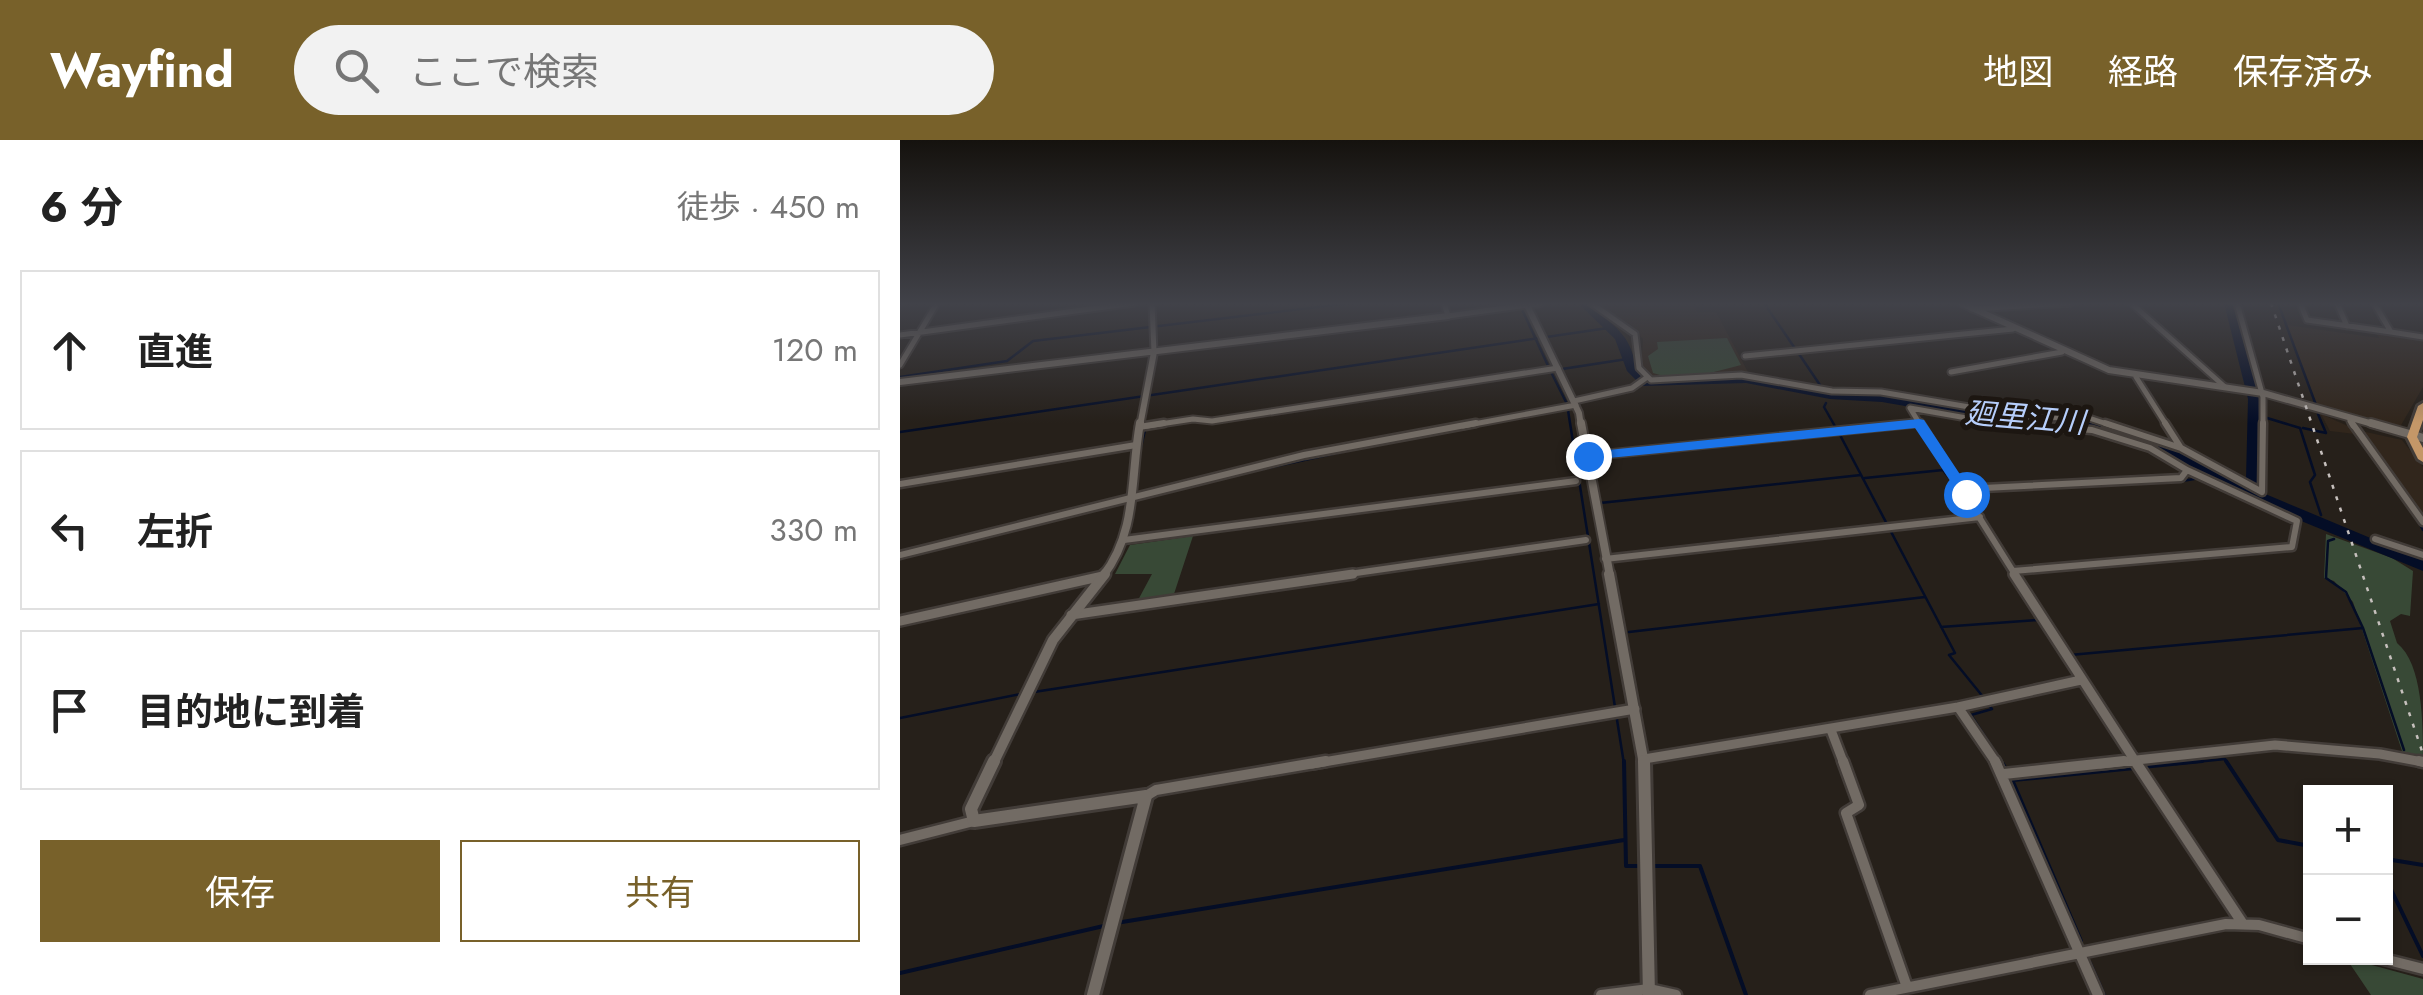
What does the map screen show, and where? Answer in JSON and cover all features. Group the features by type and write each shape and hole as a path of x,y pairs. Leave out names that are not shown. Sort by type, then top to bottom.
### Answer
{"highway":[{"path":"2423,406 2418,437 2423,460"}],"street":[{"path":"900,365 913,343"},
{"path":"974,820 971,809 1027,693 1071,615 1103,576 1124,540 1154,343"},
{"path":"900,382 1228,343"},
{"path":"1545,343 1588,456 1644,760 1648,992"},
{"path":"1641,343 1639,368 1646,378"},
{"path":"1745,356 1873,343"},
{"path":"2043,343 2136,376 2263,393 2418,437"},
{"path":"2175,343 2225,387"},
{"path":"900,555 1304,455 1571,405 1637,386 1646,378 1741,375 1820,389 1881,392 2028,417 2089,418 2181,448 2262,492 2263,393 2249,343"},
{"path":"1951,372 2062,352"},
{"path":"1139,427 1192,419 1212,422 1555,369"},
{"path":"2136,376 2181,448"},
{"path":"2013,572 2292,547 2296,521 2214,485 2150,448 2092,430 2024,428 1910,408 2013,572 2068,655 2080,680 2243,924"},
{"path":"2350,420 2423,522"},
{"path":"1588,456 1919,423"},
{"path":"900,484 1136,447"},
{"path":"1964,491 2181,478 2186,470"},
{"path":"2214,485 2227,476"},
{"path":"1124,540 1576,480"},
{"path":"1606,559 1980,517"},
{"path":"2375,538 2423,555"},
{"path":"1071,615 1586,540"},
{"path":"900,621 1103,576"},
{"path":"1644,760 1986,702 2080,680"},
{"path":"1958,707 2008,774 2098,995"},
{"path":"900,840 974,820 1146,796 1156,790 1635,709"},
{"path":"1831,730 1859,805 1846,812 1906,986"},
{"path":"2008,774 2138,765 2275,745 2365,752 2423,762"},
{"path":"1094,995 1146,796"},
{"path":"1870,995 2243,924 2303,937"},
{"path":"2393,961 2423,969"},
{"path":"1602,995 1676,995"}],"shaded area":[{"path":"1643,343 1732,343 1749,374 1655,379 1641,368"},
{"path":"2294,343 2423,343 2423,387 2400,427 2317,406"},
{"path":"2321,414 2357,430 2402,440 2423,467 2423,527 2355,434 2330,431"}],"green space":[{"path":"1657,343 1730,343 1741,365 1686,377 1664,376 1653,373 1648,356 1658,349"},
{"path":"2326,534 2392,558 2413,571 2410,616 2401,614 2390,621 2417,680 2423,760 2403,754 2353,602 2334,581 2324,578"},
{"path":"1193,536 1173,597 1137,602 1152,574 1115,574 1130,545"},
{"path":"2351,965 2372,965 2423,979 2423,995 2371,995"}],"waterway":[{"path":"900,377 1007,361 1031,343"},
{"path":"900,432 1507,343"},
{"path":"1537,343 1550,370"},
{"name":"廻里江川","path":"1622,343 1633,371 1646,384 1746,380 1830,396 1882,398 2020,422 2099,425 2162,446 2241,489"},
{"path":"1791,343 1794,347"},
{"path":"2239,343 2254,399 2253,480 2241,489"},
{"path":"2293,343 2316,405"},
{"path":"1799,354 1822,388 1819,394"},
{"path":"1562,369 1627,359"},
{"path":"1551,372 1567,404 1599,604"},
{"path":"1826,403 1824,407 1836,428"},
{"path":"1201,422 1321,407"},
{"path":"2254,414 2300,428 2315,475 2310,482 2321,515"},
{"path":"2303,428 2326,433 2318,414"},
{"path":"1141,447 1145,430"},
{"path":"1840,435 1941,627"},
{"path":"1230,476 1369,446"},
{"path":"1595,452 1619,450"},
{"path":"1865,478 1943,470 1960,492"},
{"path":"1600,503 1861,475"},
{"path":"2182,481 2194,479"},
{"name":"廻里江川","path":"2241,489 2423,566"},
{"path":"1968,492 1995,491"},
{"path":"900,558 1130,501"},
{"path":"2417,519 2423,530"},
{"path":"1131,542 1155,539"},
{"path":"2334,539 2328,541 2326,578 2346,592 2363,628"},
{"path":"1629,632 1925,597"},
{"path":"1034,692 1599,604"},
{"path":"1599,604 1624,764"},
{"path":"1941,627 2037,620 2062,656"},
{"path":"1941,627 1955,653 1949,655 1984,698"},
{"path":"2070,655 2363,628"},
{"path":"2363,628 2404,750"},
{"path":"900,718 1021,694"},
{"path":"1989,705 1992,709 1971,715 2003,764"},
{"path":"2176,764 2225,759 2228,764"},
{"path":"1624,761 1626,866 1640,866"},
{"path":"2001,761 2006,769"},
{"path":"2142,767 2202,761"},
{"path":"2226,761 2278,840 2303,845"},
{"path":"2013,780 2134,768"},
{"path":"2010,775 2081,941"},
{"path":"1116,923 1624,840"},
{"path":"2393,860 2423,865"},
{"path":"1653,866 1700,866 1746,995"},
{"path":"2393,894 2423,956"},
{"path":"900,973 1108,925"},
{"path":"2090,963 2104,995"}],"railway":[{"path":"2284,343 2423,754"}],"route":[{"path":"1588,456 1919,423 1966,494"}]}
